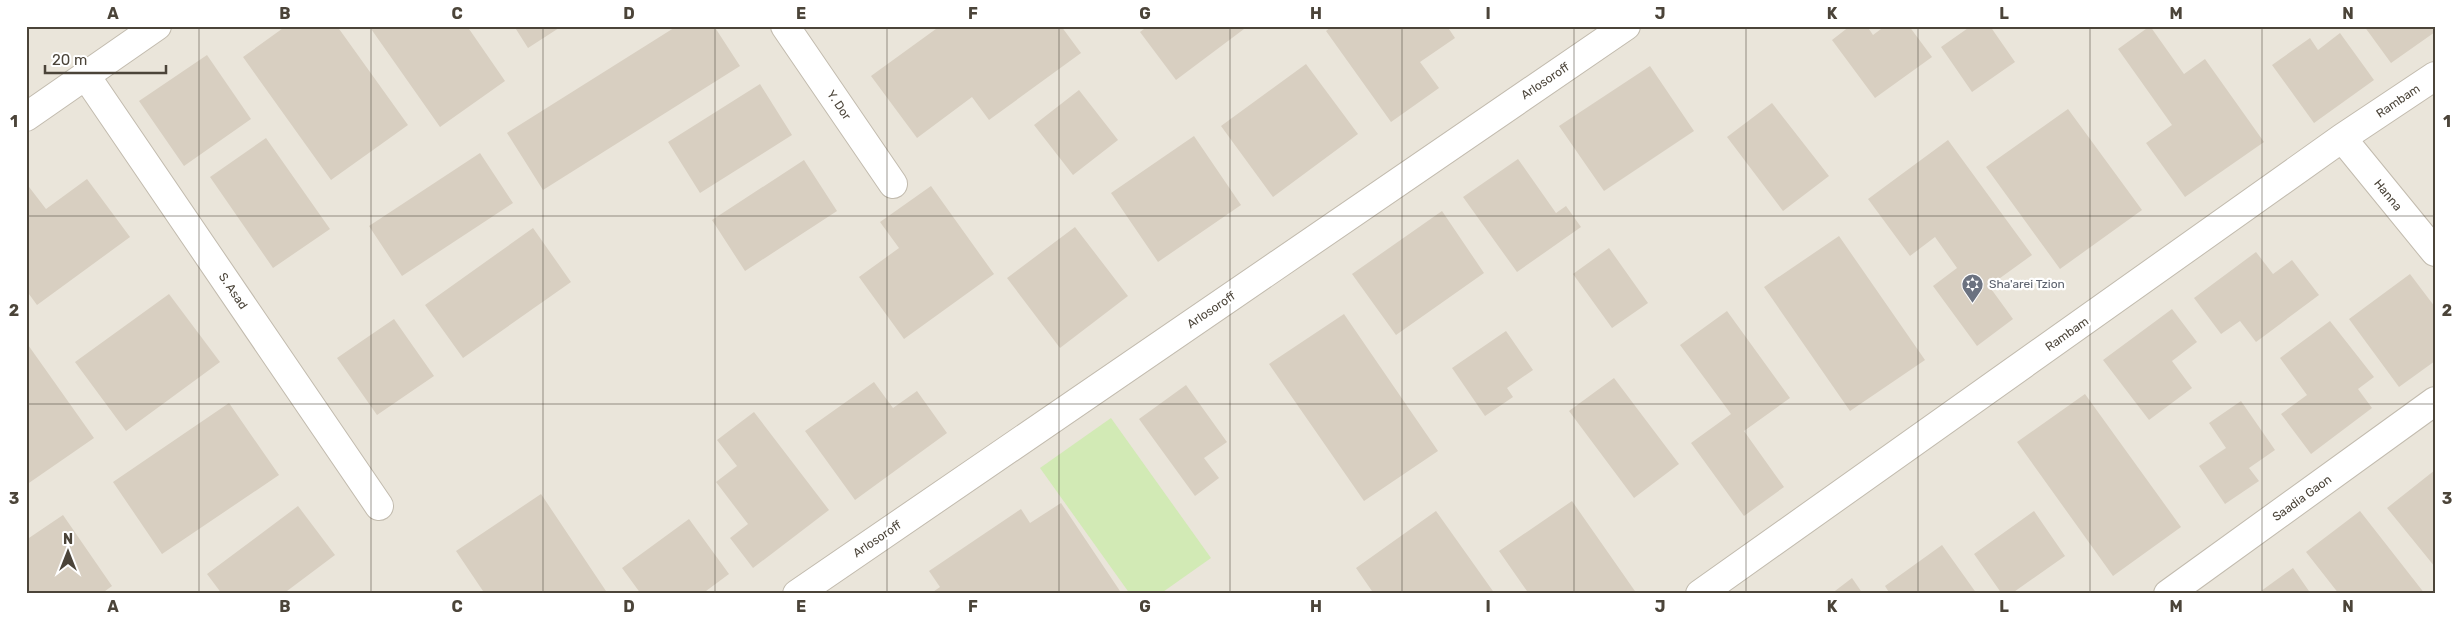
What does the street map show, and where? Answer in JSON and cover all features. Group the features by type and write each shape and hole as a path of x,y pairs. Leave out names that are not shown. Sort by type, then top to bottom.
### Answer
{"street":[{"path":"26,117 157,26"},
{"name":"Y. Dor","path":"785,26 893,184"},
{"name":"Arlosoroff","path":"797,594 1626,26"},
{"name":"S. Asad","path":"86,76 380,506"},
{"name":"Rambam","path":"1700,594 2342,138 2435,76"},
{"name":"Hanna","path":"2342,138 2435,252"},
{"name":"Saadia Gaon","path":"2168,594 2435,401"}],"shaded area":[{"path":"26,26 2435,26 2435,594 26,594"}],"green space":[{"path":"1111,418 1211,558 1160,594 1130,594 1040,468"}],"building":[{"path":"286,26 337,26 408,125 331,180 243,57"},
{"path":"369,26 467,26 505,81 440,127"},
{"path":"514,26 562,26 528,48"},
{"path":"677,26 714,26 740,66 543,190 507,133"},
{"path":"940,26 1061,26 1081,53 989,120 972,97 917,138 871,76"},
{"path":"1148,26 1248,26 1176,80 1140,32"},
{"path":"1332,26 1447,26 1455,38 1420,62 1439,88 1391,122 1326,31"},
{"path":"1850,26 1867,26 1873,35 1885,26 1909,26 1932,57 1875,98 1832,40"},
{"path":"1971,26 1990,26 2015,62 1972,92 1941,47"},
{"path":"2150,26 2184,74 2205,59 2264,142 2185,197 2146,143 2172,125 2118,49"},
{"path":"2364,26 2435,26 2435,32 2391,63"},
{"path":"2340,33 2374,80 2314,123 2272,65 2310,38 2318,50"},
{"path":"207,55 251,119 184,166 139,101"},
{"path":"1306,64 1358,134 1273,197 1221,126"},
{"path":"1650,66 1694,131 1604,191 1559,126"},
{"path":"760,84 792,135 700,193 668,142"},
{"path":"1079,90 1118,140 1073,175 1034,125"},
{"path":"1772,103 1829,176 1783,211 1727,137"},
{"path":"2068,109 2142,210 2060,269 1986,167"},
{"path":"1194,136 1241,205 1158,262 1111,193"},
{"path":"266,138 330,229 273,268 210,177"},
{"path":"1948,140 2032,255 1989,286 2013,319 1977,346 1933,286 1957,268 1935,237 1910,256 1868,199"},
{"path":"480,153 513,203 402,276 369,226"},
{"path":"1518,159 1556,213 1566,206 1581,227 1517,272 1463,197"},
{"path":"804,160 837,211 745,271 712,220"},
{"path":"87,179 130,237 37,305 26,290 26,183 46,209"},
{"path":"931,186 994,274 904,339 859,277 899,248 880,222"},
{"path":"1442,211 1484,273 1396,335 1352,274"},
{"path":"1075,227 1128,296 1060,348 1007,278"},
{"path":"533,228 571,282 463,358 425,305"},
{"path":"1839,236 1925,360 1850,411 1764,287"},
{"path":"1609,248 1648,303 1612,328 1573,274"},
{"path":"2256,252 2273,274 2292,260 2319,295 2256,342 2240,321 2221,334 2194,298"},
{"path":"2410,274 2435,307 2435,361 2399,387 2349,319"},
{"path":"169,294 220,362 126,431 75,362"},
{"path":"2172,309 2197,342 2172,361 2192,388 2149,420 2103,360"},
{"path":"1727,311 1790,398 1744,431 1784,487 1744,516 1691,443 1731,414 1680,345"},
{"path":"1344,314 1438,451 1364,501 1269,364"},
{"path":"394,319 434,376 377,415 337,358"},
{"path":"2330,321 2374,377 2358,389 2372,408 2311,454 2281,414 2307,395 2280,358"},
{"path":"1506,331 1533,370 1507,388 1513,397 1485,416 1452,368"},
{"path":"26,342 94,438 26,485"},
{"path":"1614,378 1679,464 1634,498 1569,411"},
{"path":"874,382 893,408 917,391 947,433 855,500 805,431"},
{"path":"1186,385 1227,442 1204,458 1219,478 1195,496 1139,419"},
{"path":"2085,394 2181,527 2113,576 2017,442"},
{"path":"2241,401 2275,450 2249,468 2259,481 2225,504 2199,466 2226,448 2209,423"},
{"path":"229,403 279,475 162,554 113,482"},
{"path":"754,412 829,510 753,568 730,538 748,524 716,482 737,466 717,440"},
{"path":"2435,470 2435,567 2387,508"},
{"path":"541,494 608,594 485,594 456,551"},
{"path":"1572,501 1637,594 1529,594 1499,551"},
{"path":"1061,503 1122,594 930,594 940,587 929,571 1021,509 1030,523"},
{"path":"298,506 335,555 283,594 222,594 207,574"},
{"path":"1436,511 1495,594 1374,594 1356,568"},
{"path":"2034,511 2065,556 2011,594 2002,594 1974,554"},
{"path":"2360,511 2425,594 2339,594 2306,552"},
{"path":"63,515 112,586 101,594 26,594 26,540"},
{"path":"689,519 729,574 702,594 641,594 622,568"},
{"path":"1942,545 1977,594 1890,594 1885,586"},
{"path":"2293,568 2311,594 2257,594 2268,586"},
{"path":"1852,578 1863,594 1831,594"}],"place":[{"name":"Sha'arei Tzion","path":"1973,303"}]}
